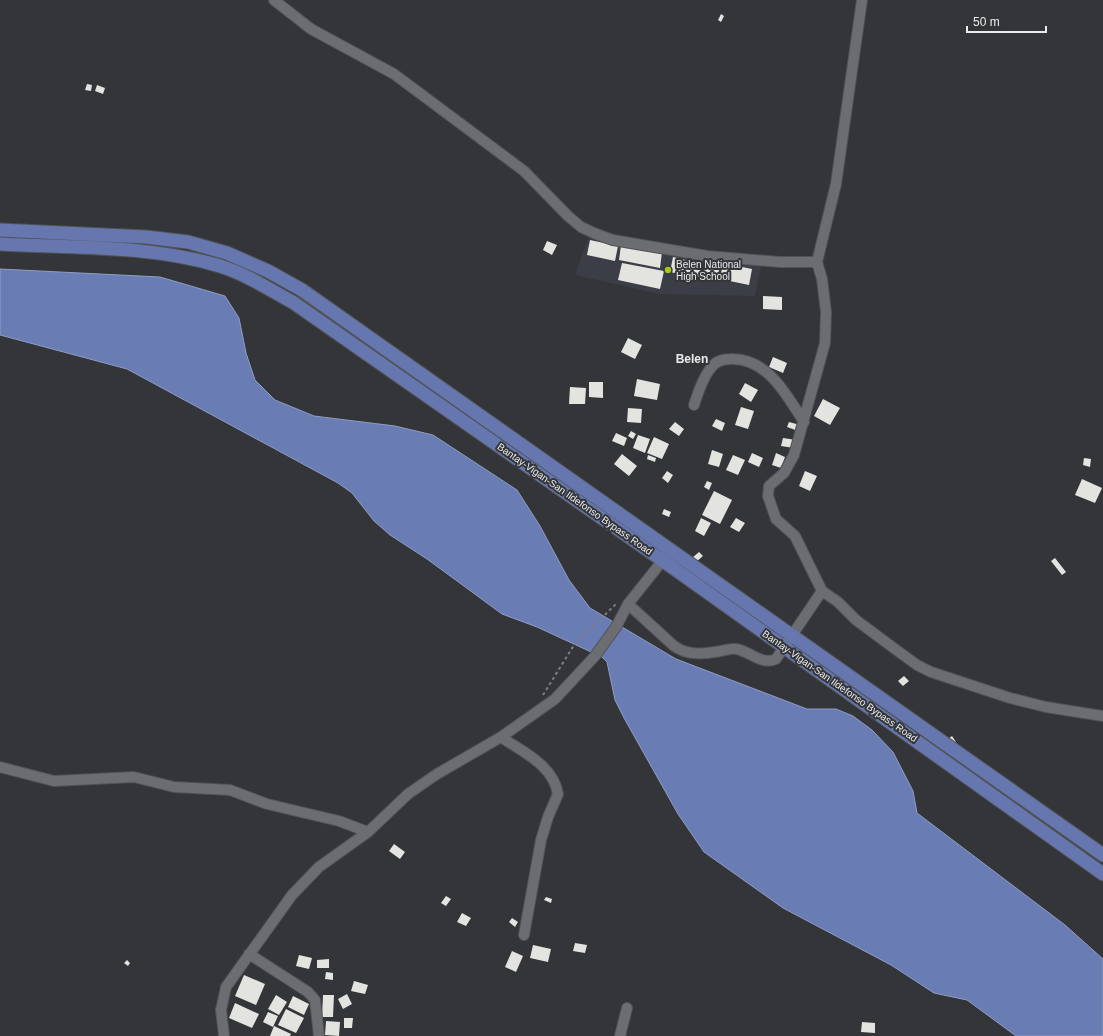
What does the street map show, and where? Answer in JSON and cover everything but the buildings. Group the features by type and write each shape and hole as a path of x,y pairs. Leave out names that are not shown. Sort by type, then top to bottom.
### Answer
{"main road":[{"name":"Bantay-Vigan-San Ildefonso Bypass Road","path":"0,230 146,237 188,242 227,253 268,271 302,290 666,555 784,646 1103,874"},
{"name":"Bantay-Vigan-San Ildefonso Bypass Road","path":"0,244 146,252 185,257 222,267 260,284 294,303 666,555 791,635 1103,855"}],"street":[{"path":"274,0 311,29 394,74 524,171 568,216 581,227 613,240 707,256 773,262 816,262"},
{"path":"862,0 836,184 816,262 822,279 826,326 821,362 794,454 784,473 769,486 768,496 776,519 795,536 822,591 838,602 856,620 917,665 931,672 1010,698 1046,707 1103,716"},
{"path":"694,405 706,374 716,363 723,360 746,360 760,366 769,374 784,391 804,422"},
{"path":"224,1036 221,1010 222,997 226,987 292,895 319,867 368,832 408,794 431,778 501,737 555,698 595,656 616,627 628,604 666,555"},
{"path":"628,604 682,652 692,654 736,648 766,661 771,661 776,659 822,591"},
{"path":"501,737 542,763 552,778 558,794 548,816 541,840 524,935"},
{"path":"0,767 54,781 134,777 174,787 230,790 267,804 339,821 368,832"},
{"path":"249,954 308,992 315,1000 319,1036"},
{"path":"620,1036 627,1008"}],"path":[{"path":"540,699 574,645 606,614"}],"shaded area":[{"name":"Belen National High School","path":"589,236 761,265 755,296 660,294 575,275"}],"water":[{"path":"0,269 160,277 225,296 239,318 246,353 255,380 275,400 314,416 395,426 433,435 517,490 540,526 569,580 590,608 676,659 807,709 836,709 853,716 872,730 893,752 913,791 917,813 1065,925 1103,959 1103,1036 1016,1036 967,1000 934,993 891,965 783,908 704,852 678,814 624,718 615,700 607,662 602,657 537,627 502,614 427,559 390,535 374,521 352,493 338,483 127,369 0,335"}],"place":[{"name":"Belen National High School","path":"668,270"}],"district":[{"name":"Belen","path":"692,359"}]}
